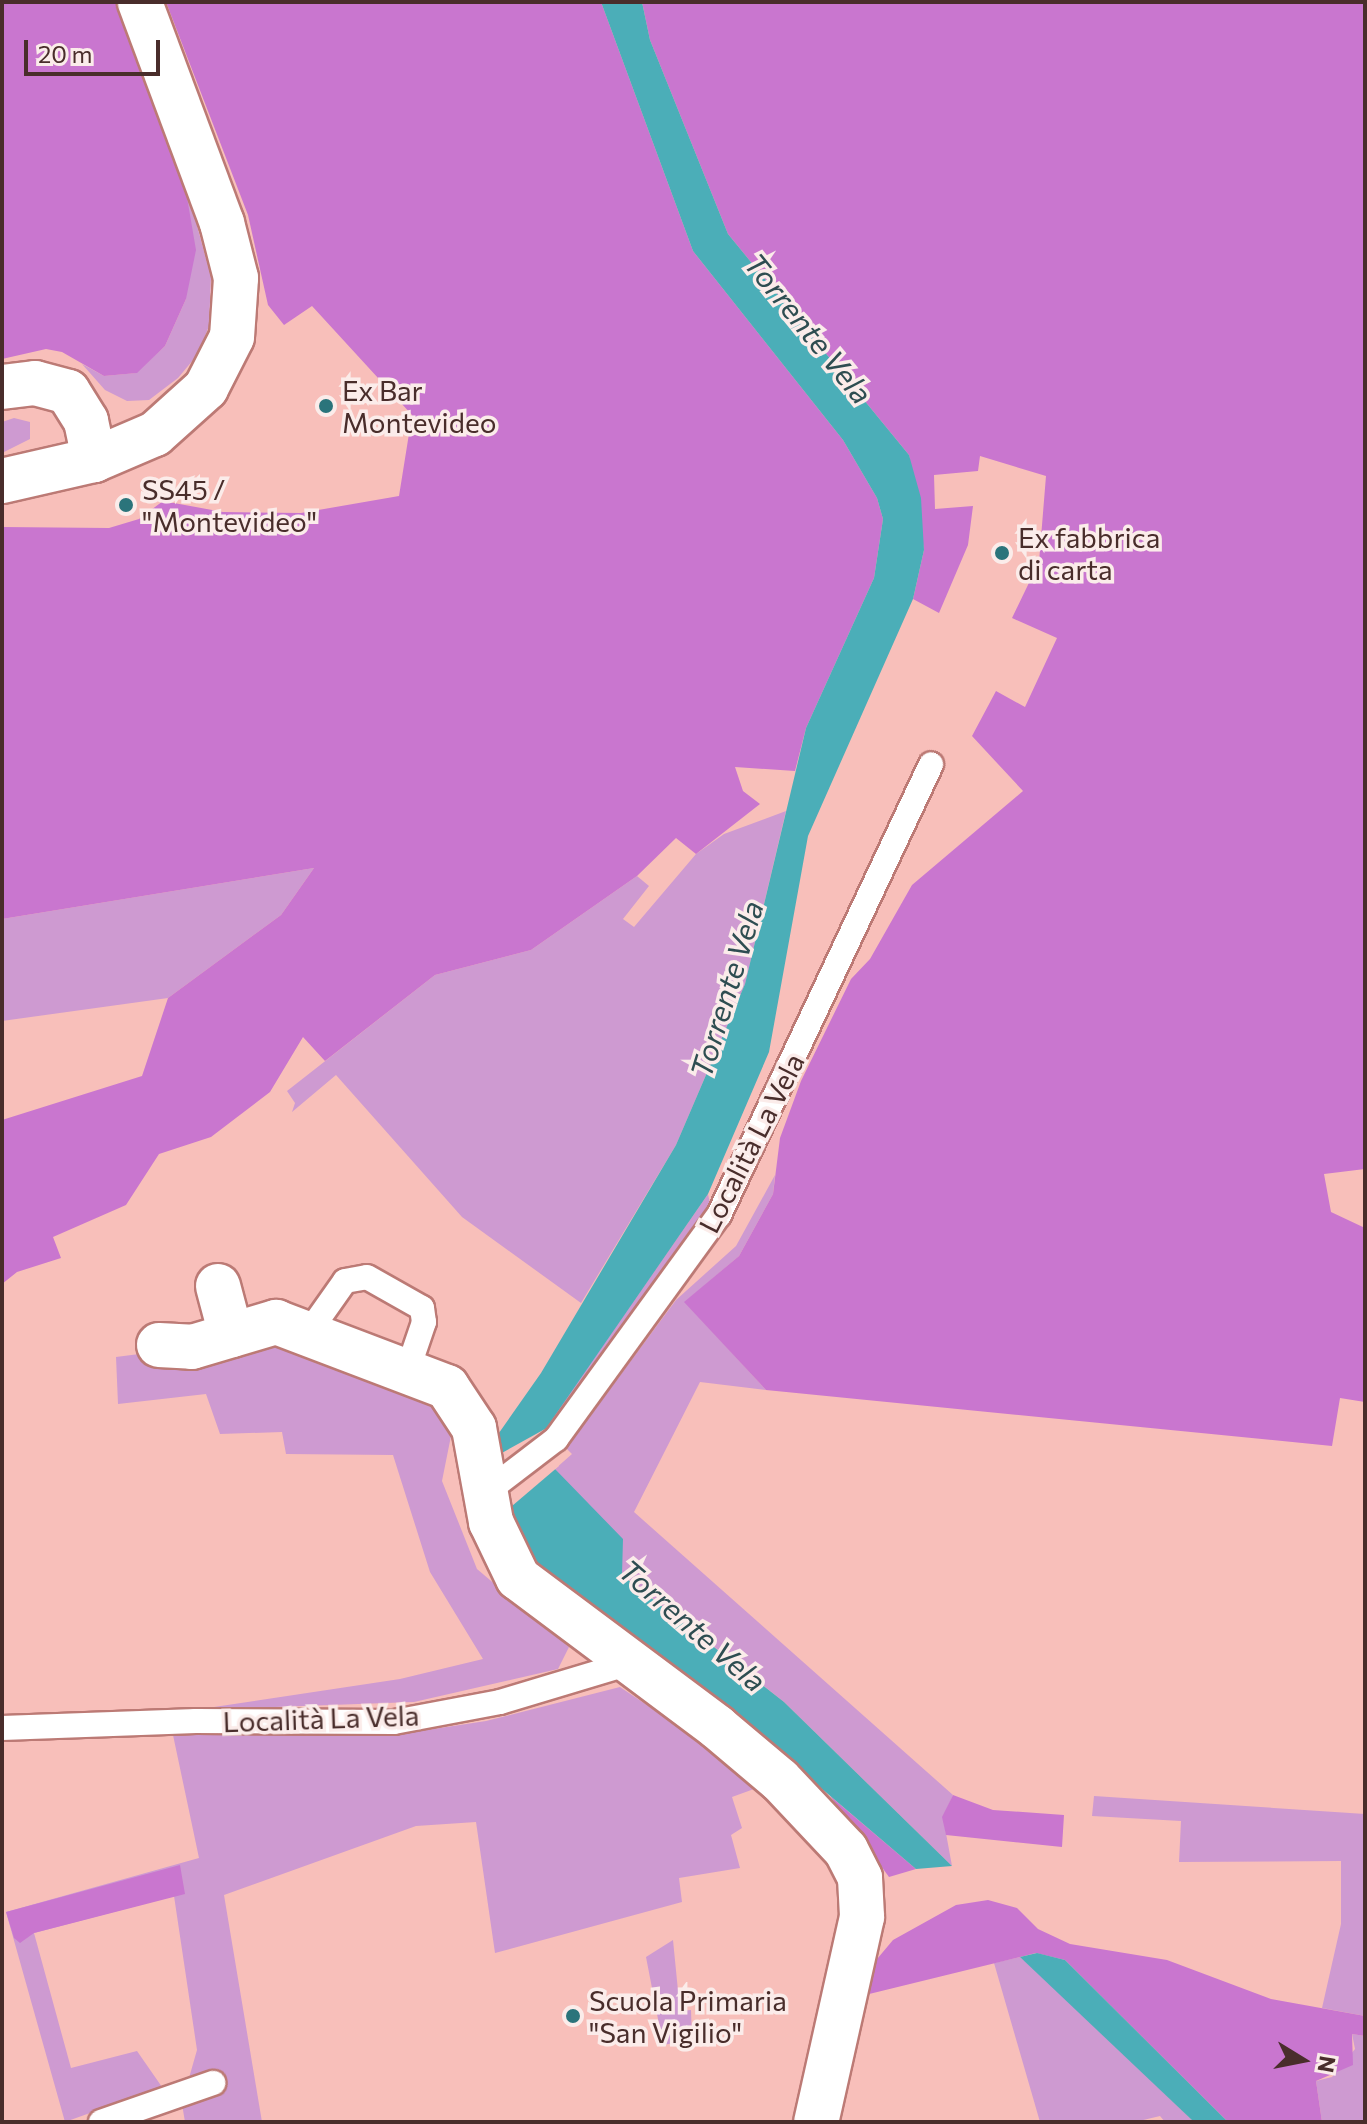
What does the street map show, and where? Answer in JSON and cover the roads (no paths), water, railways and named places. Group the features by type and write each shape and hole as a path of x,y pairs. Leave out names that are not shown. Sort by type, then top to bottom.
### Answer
{"street":[{"path":"2,481 94,460 155,434 187,411 223,362 237,308 236,278 222,223 140,2"},
{"path":"2,387 35,383 68,392 86,421 94,460"},
{"path":"218,1286 231,1335"},
{"path":"159,1345 192,1347 276,1322 447,1387 460,1401 495,1486 518,1578 633,1662 780,1780 846,1850 860,1878 859,1941 816,2122"}],"lane":[{"name":"Località La Vela","path":"495,1486 556,1439 719,1215 931,764"},
{"path":"309,1332 345,1281 367,1277 422,1308 424,1322 407,1372"},
{"name":"Località La Vela","path":"2,1728 196,1721 394,1722 500,1702 633,1662"},
{"path":"101,2122 213,2083"}],"water":[{"path":"601,2 642,2 650,40 728,234 909,455 921,498 924,550 913,599 808,836 769,1052 708,1194 545,1430 555,1469 623,1539 622,1575 784,1702 952,1866 916,1869 700,1685 538,1573 515,1521 494,1440 541,1373 676,1145 745,984 806,728 874,578 883,519 877,498 843,440 693,251"},
{"path":"1037,1953 1065,1960 1228,2122 1194,2122 1020,1957"}],"place":[{"name":"Ex Bar Montevideo","path":"326,406"},
{"name":"SS45 / \"Montevideo\"","path":"126,505"},
{"name":"Ex fabbrica di carta","path":"1002,553"},
{"name":"Scuola Primaria \"San Vigilio\"","path":"573,2016"}],"water label":[{"name":"Torrente Vela","path":"809,328"},
{"name":"Torrente Vela","path":"726,989"},
{"name":"Torrente Vela","path":"693,1625"}]}
